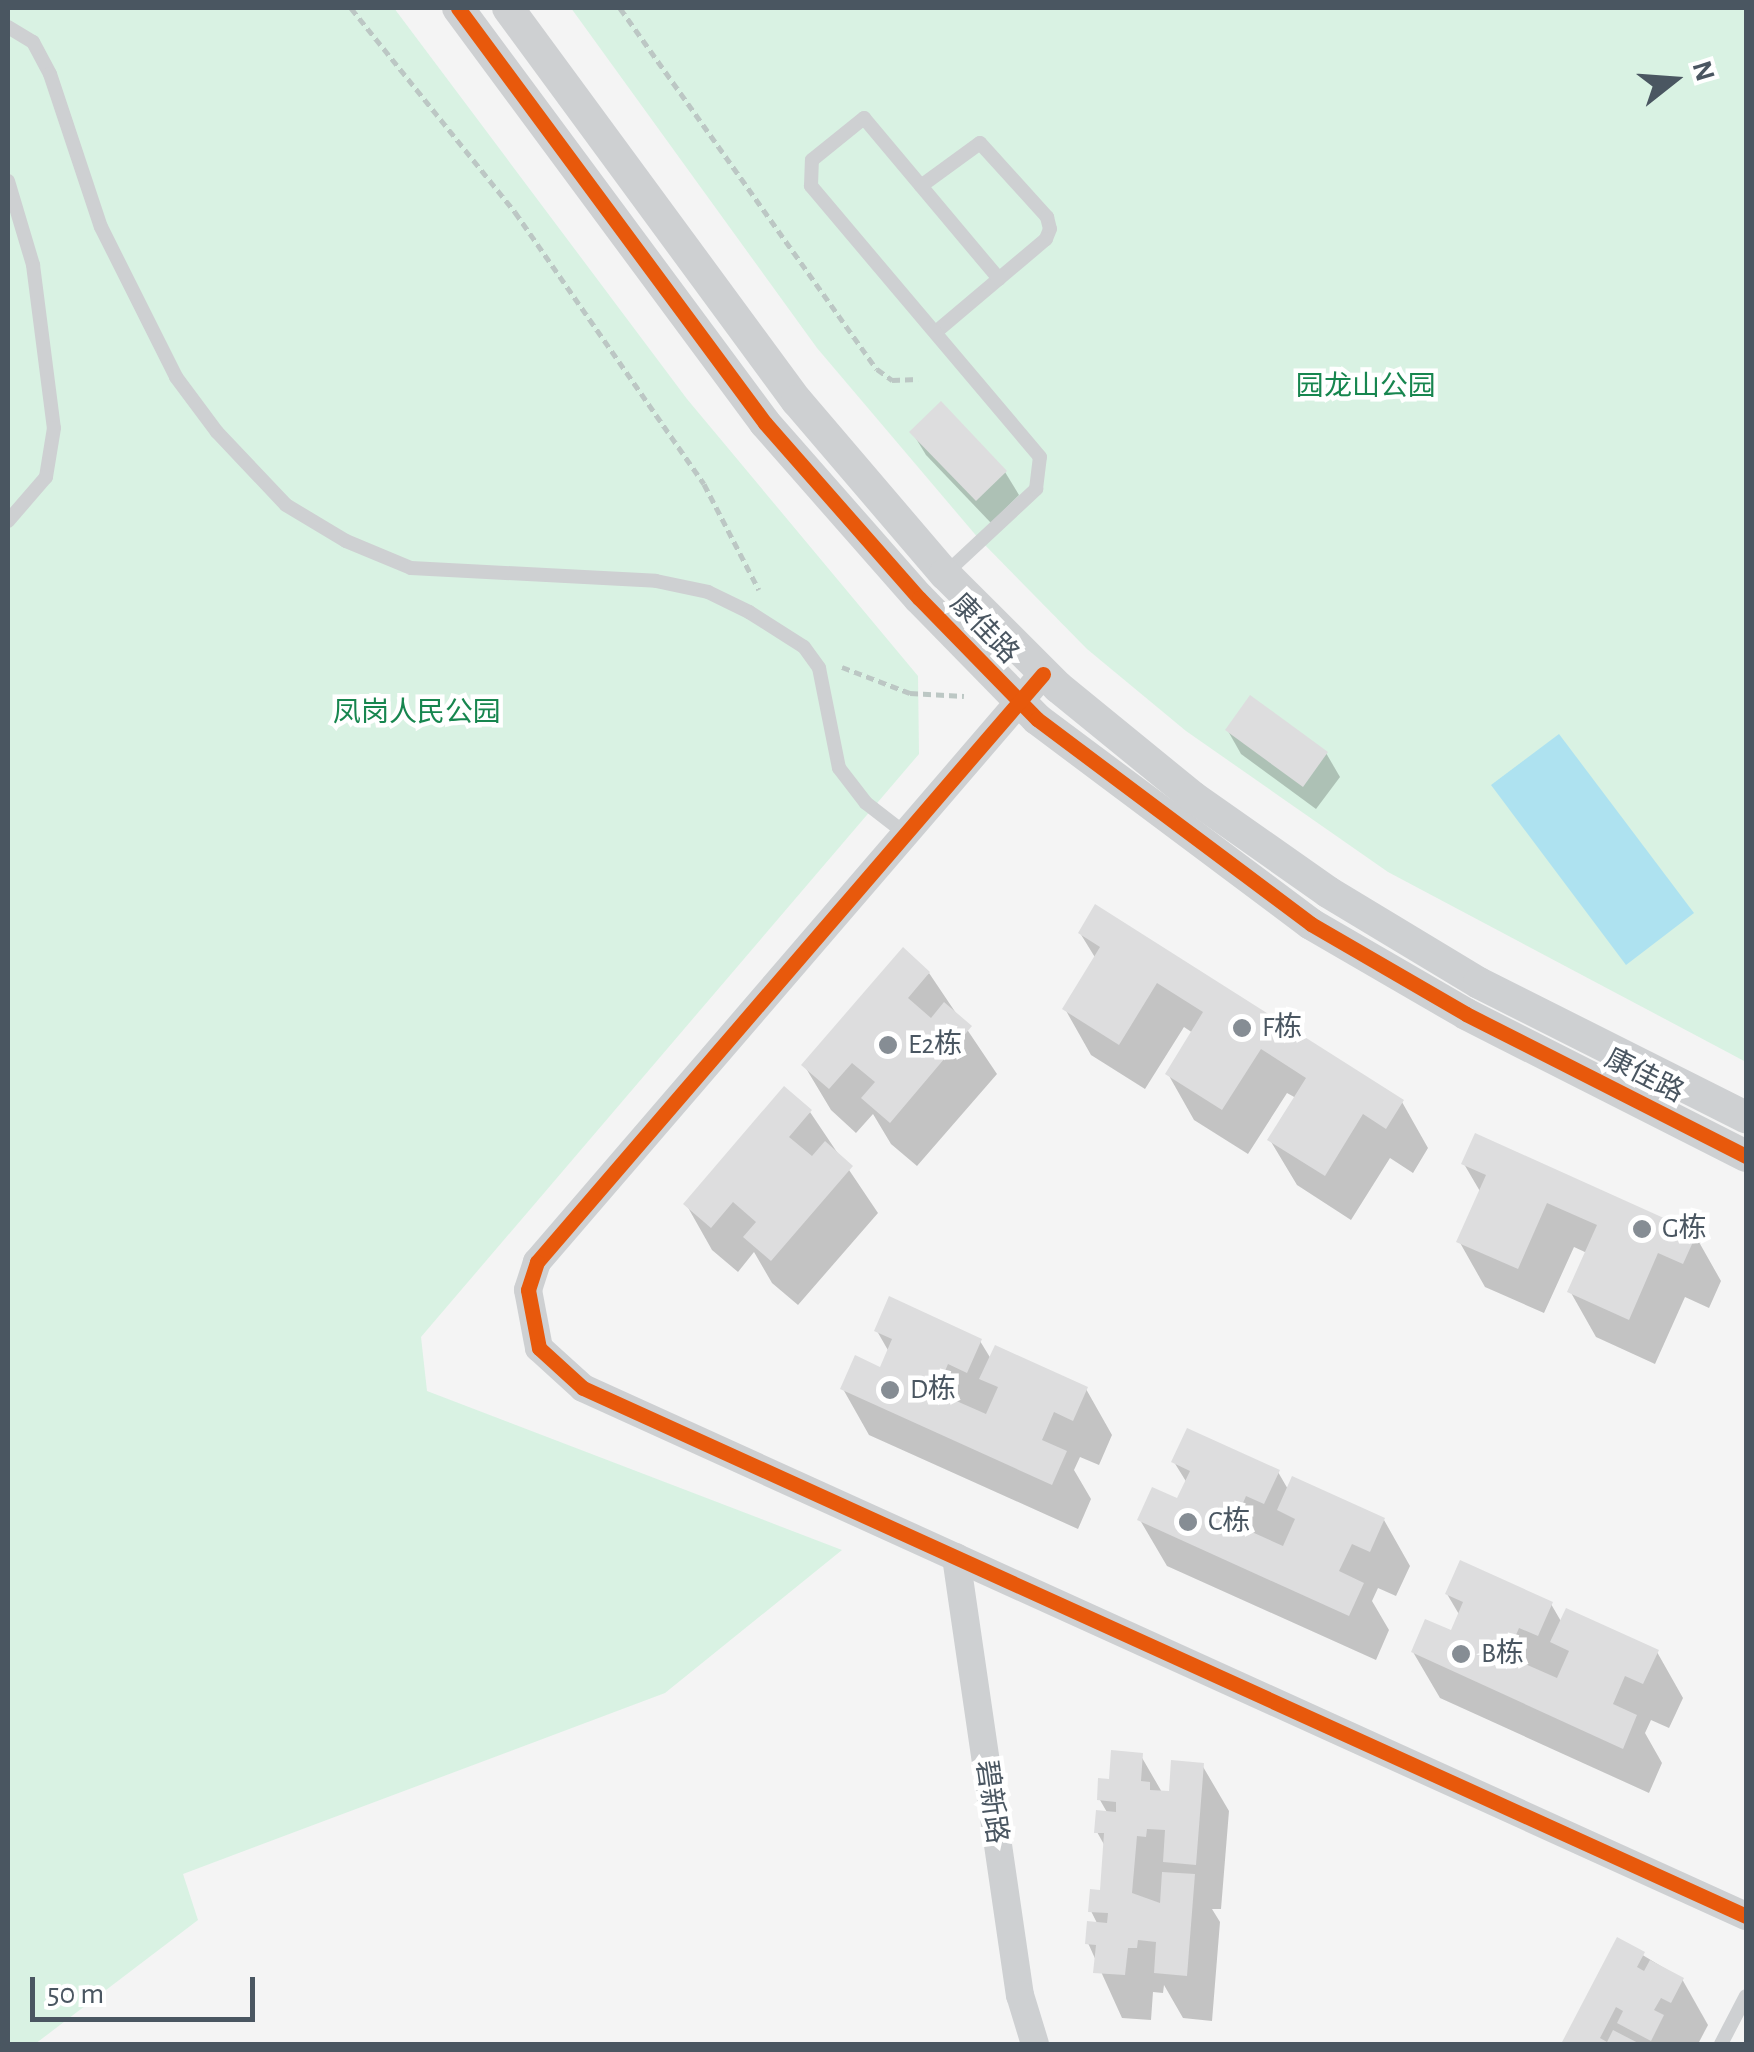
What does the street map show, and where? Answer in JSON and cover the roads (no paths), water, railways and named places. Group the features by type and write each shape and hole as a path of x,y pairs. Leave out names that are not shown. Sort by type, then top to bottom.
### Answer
{"street":[{"name":"康佳路","path":"458,8 718,362 919,598 1020,701 1171,825 1310,924 1466,1014 1746,1156"},
{"name":"康佳路","path":"508,8 797,401 945,574 1044,674 1192,797 1328,892 1480,982 1746,1117"},
{"path":"1044,674 537,1262 528,1290 528,1320 538,1348 583,1388 1746,1916"},
{"name":"碧新路","path":"956,1557 1020,1995 1035,2044"}],"lane":[{"path":"8,27 33,42 50,74 100,227 176,377 217,432 286,505 346,540 412,568 656,580 708,592 778,629 819,668 839,768 866,803 906,834"},
{"path":"919,598 1036,489 1041,468 1035,448 811,186 808,174 812,160 864,118 999,279"},
{"path":"921,186 970,146 990,147 1050,229 936,332"},
{"path":"8,181 33,265 54,428 46,476 8,521"},
{"path":"1721,2044 1746,1996"}],"water":[{"path":"1559,734 1694,913 1626,965 1491,785"}],"place":[{"name":"F栋","path":"1242,1028"},
{"name":"E2栋","path":"888,1045"},
{"name":"G栋","path":"1642,1229"},
{"name":"D栋","path":"890,1390"},
{"name":"C栋","path":"1188,1522"},
{"name":"B栋","path":"1461,1654"}],"park label":[{"name":"园龙山公园","path":"1366,387"},
{"name":"凤岗人民公园","path":"417,713"}]}
